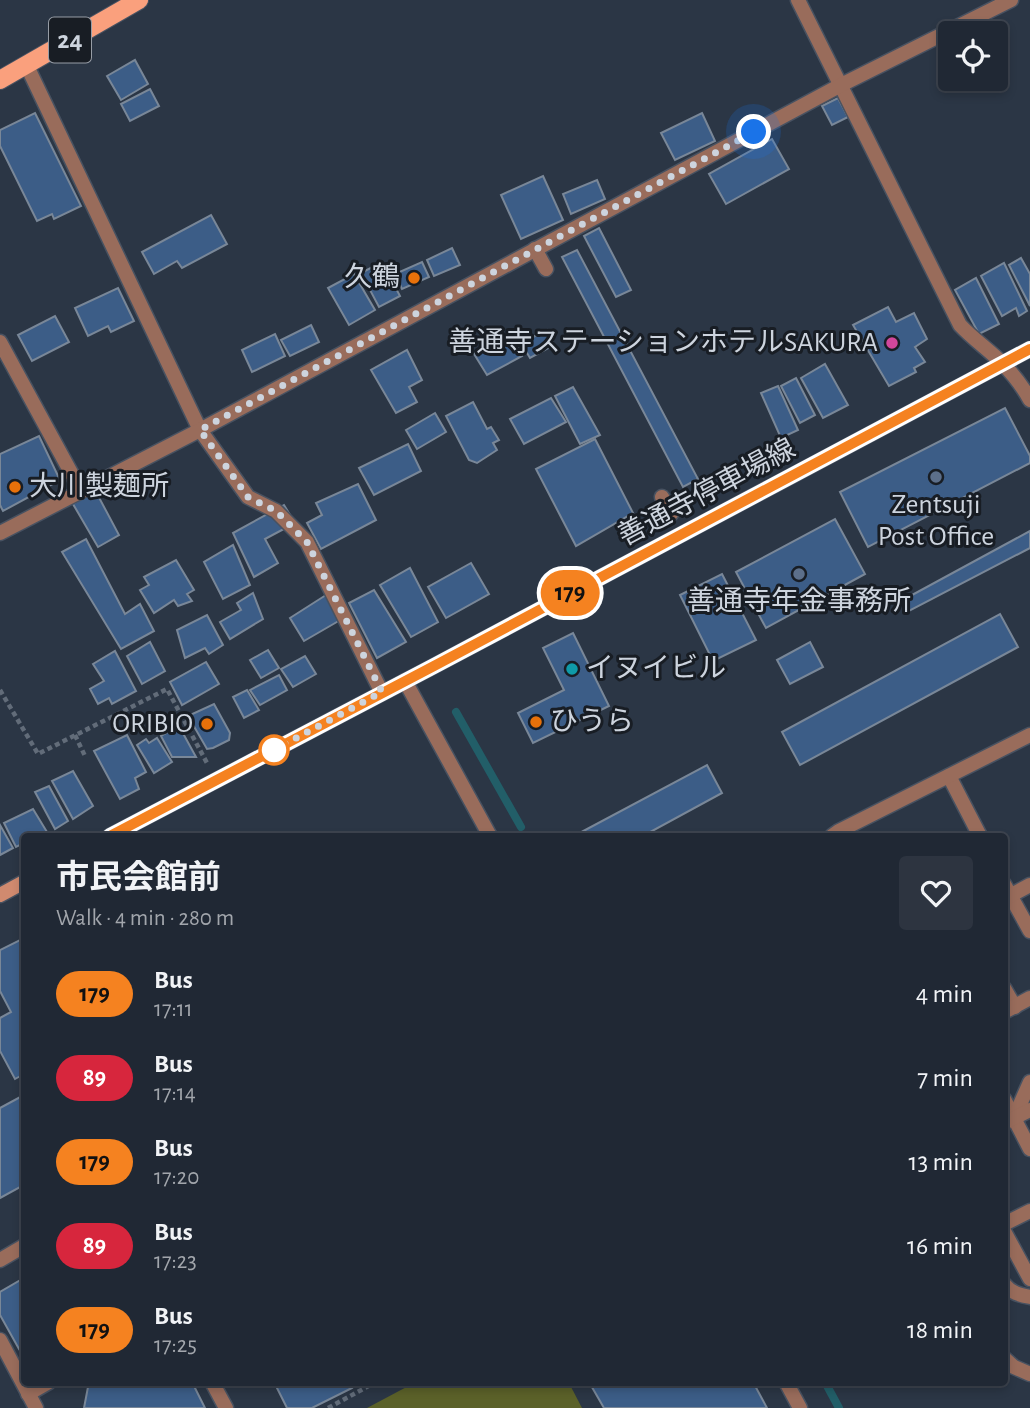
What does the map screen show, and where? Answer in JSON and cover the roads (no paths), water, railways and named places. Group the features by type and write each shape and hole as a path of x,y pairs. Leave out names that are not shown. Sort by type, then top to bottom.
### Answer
{"main road":[{"name":"24","path":"0,80 139,0"},
{"name":"善通寺停車場線","path":"116,833 1030,349"},
{"path":"0,895 21,884"}],"street":[{"path":"798,0 960,325 1002,363 1030,400"},
{"path":"0,533 200,430 841,85 1011,0"},
{"path":"27,66 200,430 248,497 276,511 307,542 382,692"},
{"path":"535,249 546,269"},
{"path":"0,342 81,491"},
{"path":"662,497 671,514"},
{"path":"405,681 488,833"},
{"path":"836,833 1030,735"},
{"path":"948,776 978,833"},
{"path":"1008,893 1030,885"},
{"path":"1008,895 1030,932"},
{"path":"1010,1009 1030,998"},
{"path":"1009,1121 1030,1082"},
{"path":"1009,1121 1030,1110"},
{"path":"1009,1121 1030,1149"},
{"path":"1008,1222 1030,1211"},
{"path":"1008,1238 1030,1279"},
{"path":"0,1260 21,1248"},
{"path":"1008,1288 1017,1294 1030,1297"},
{"path":"0,1340 21,1380"},
{"path":"1008,1362 1030,1374"},
{"path":"24,1386 36,1408"},
{"path":"28,1394 41,1386"},
{"path":"214,1386 226,1408"},
{"path":"788,1386 800,1408"}],"waterway":[{"path":"456,712 521,827"},
{"path":"827,1386 839,1408"}],"place":[{"name":"久鶴","path":"414,278"},
{"name":"善通寺ステーションホテルSAKURA","path":"892,343"},
{"name":"Zentsuji Post Office","path":"936,477"},
{"name":"大川製麺所","path":"15,487"},
{"name":"善通寺年金事務所","path":"799,574"},
{"name":"イヌイビル","path":"572,669"},
{"name":"ひうら","path":"536,722"},
{"name":"ORIBIO","path":"207,724"}]}
